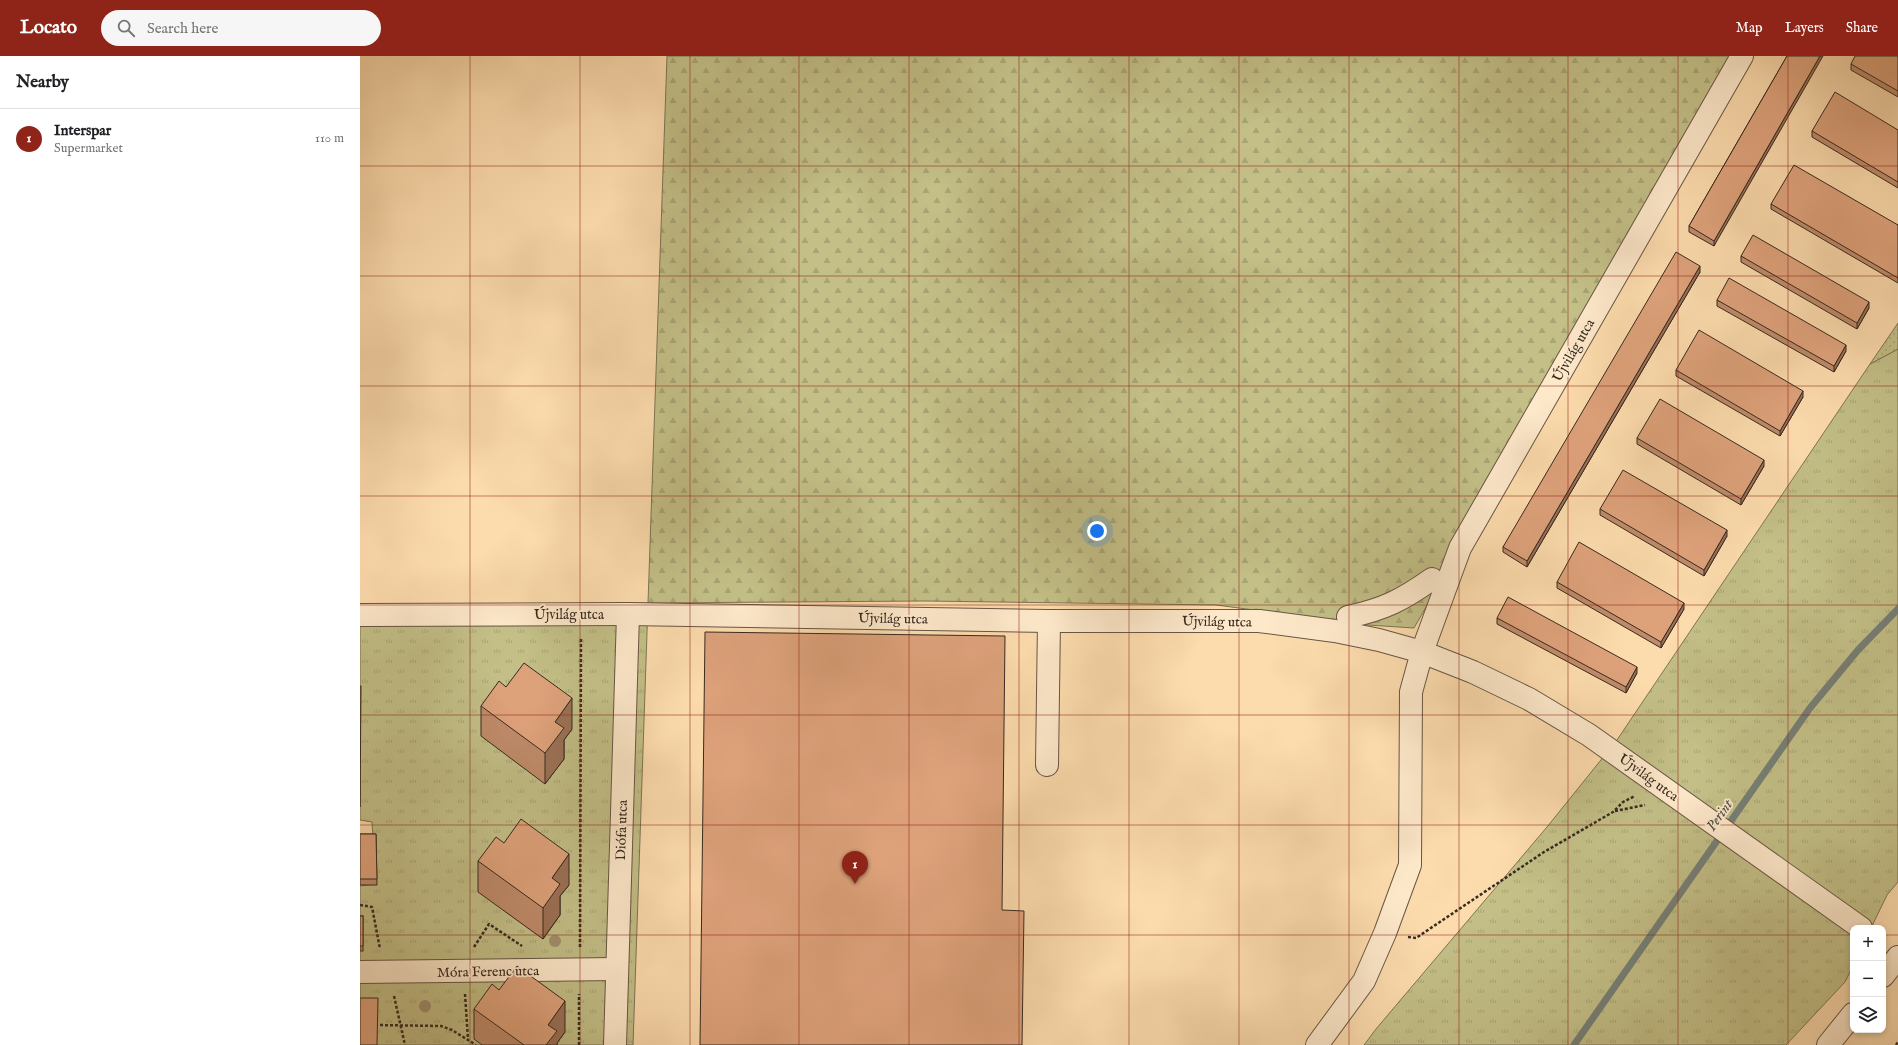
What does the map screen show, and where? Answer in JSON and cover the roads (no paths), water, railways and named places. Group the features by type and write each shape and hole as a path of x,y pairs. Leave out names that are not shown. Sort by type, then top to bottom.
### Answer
{"street":[{"name":"Újvilág utca","path":"1422,652 1460,548 1742,56"},
{"path":"1348,617 1375,612 1394,603 1432,578"},
{"name":"Újvilág utca","path":"360,615 628,614 1049,621 1259,621 1335,631 1379,640 1422,652 1473,672 1529,699 1589,735 1857,925"},
{"name":"Diófa utca","path":"615,1045 616,969 628,614"},
{"path":"1047,765 1049,621"},
{"path":"1317,1045 1364,980 1385,933 1410,865 1411,692 1422,652"},
{"path":"1886,970 1894,955"},
{"name":"Móra Ferenc utca","path":"360,972 616,969"},
{"path":"1828,1045 1850,1018"}],"waterway":[{"name":"Perint","path":"1574,1045 1810,708 1858,650 1898,609"}],"place":[{"name":"Interspar","path":"855,884"}]}
